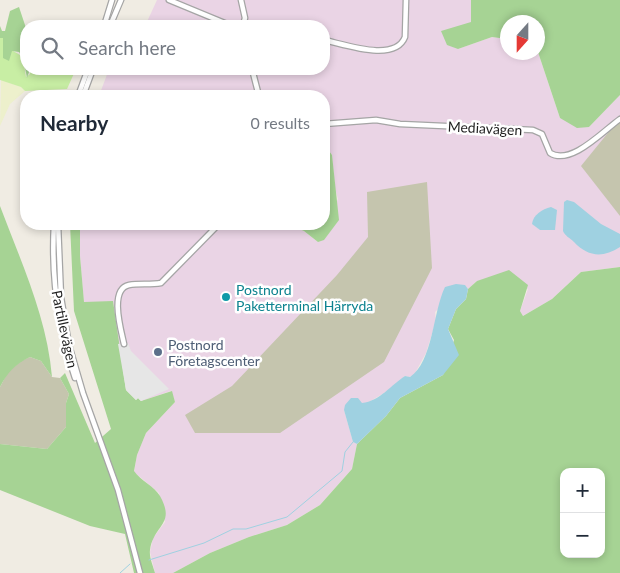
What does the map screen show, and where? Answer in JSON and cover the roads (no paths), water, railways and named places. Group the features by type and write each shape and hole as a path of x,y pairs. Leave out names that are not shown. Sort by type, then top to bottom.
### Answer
{"street":[{"path":"106,20 112,0"},
{"path":"113,20 121,0"},
{"path":"169,0 217,20"},
{"path":"241,0 244,20"},
{"path":"330,41 369,50 395,49 403,42 406,31 406,0"},
{"path":"80,90 86,75"},
{"path":"85,90 92,75"},
{"path":"254,75 257,90"},
{"name":"Mediavägen","path":"330,124 376,120 400,124 533,130 542,134 550,153 561,156 578,151 620,119"},
{"name":"Partillevägen","path":"54,230 56,297 65,345 81,394 96,430"},
{"name":"Partillevägen","path":"58,230 59,275 65,323 73,361 111,471 140,573"},
{"path":"124,344 117,302 122,289 127,285 161,283 214,230"}],"water":[{"path":"567,200 574,202 601,224 620,234 620,247 608,253 590,253 566,236 563,231 564,202"},
{"path":"551,207 557,210 555,230 540,230 532,224 536,215 544,209"},
{"path":"456,284 465,285 468,289 466,299 456,309 448,329 459,355 443,375 400,398 386,416 357,444 353,442 344,410 345,405 351,398 358,398 362,403 368,402 385,392 405,376 410,377 418,370 428,348 445,287"}],"waterway":[{"path":"149,560 204,543 233,529 246,529 287,517 342,471 345,452 353,442"},
{"path":"120,573 130,564"}],"place":[{"name":"Postnord Paketterminal Härryda","path":"226,297"},
{"name":"Postnord Företagscenter","path":"158,352"}]}
